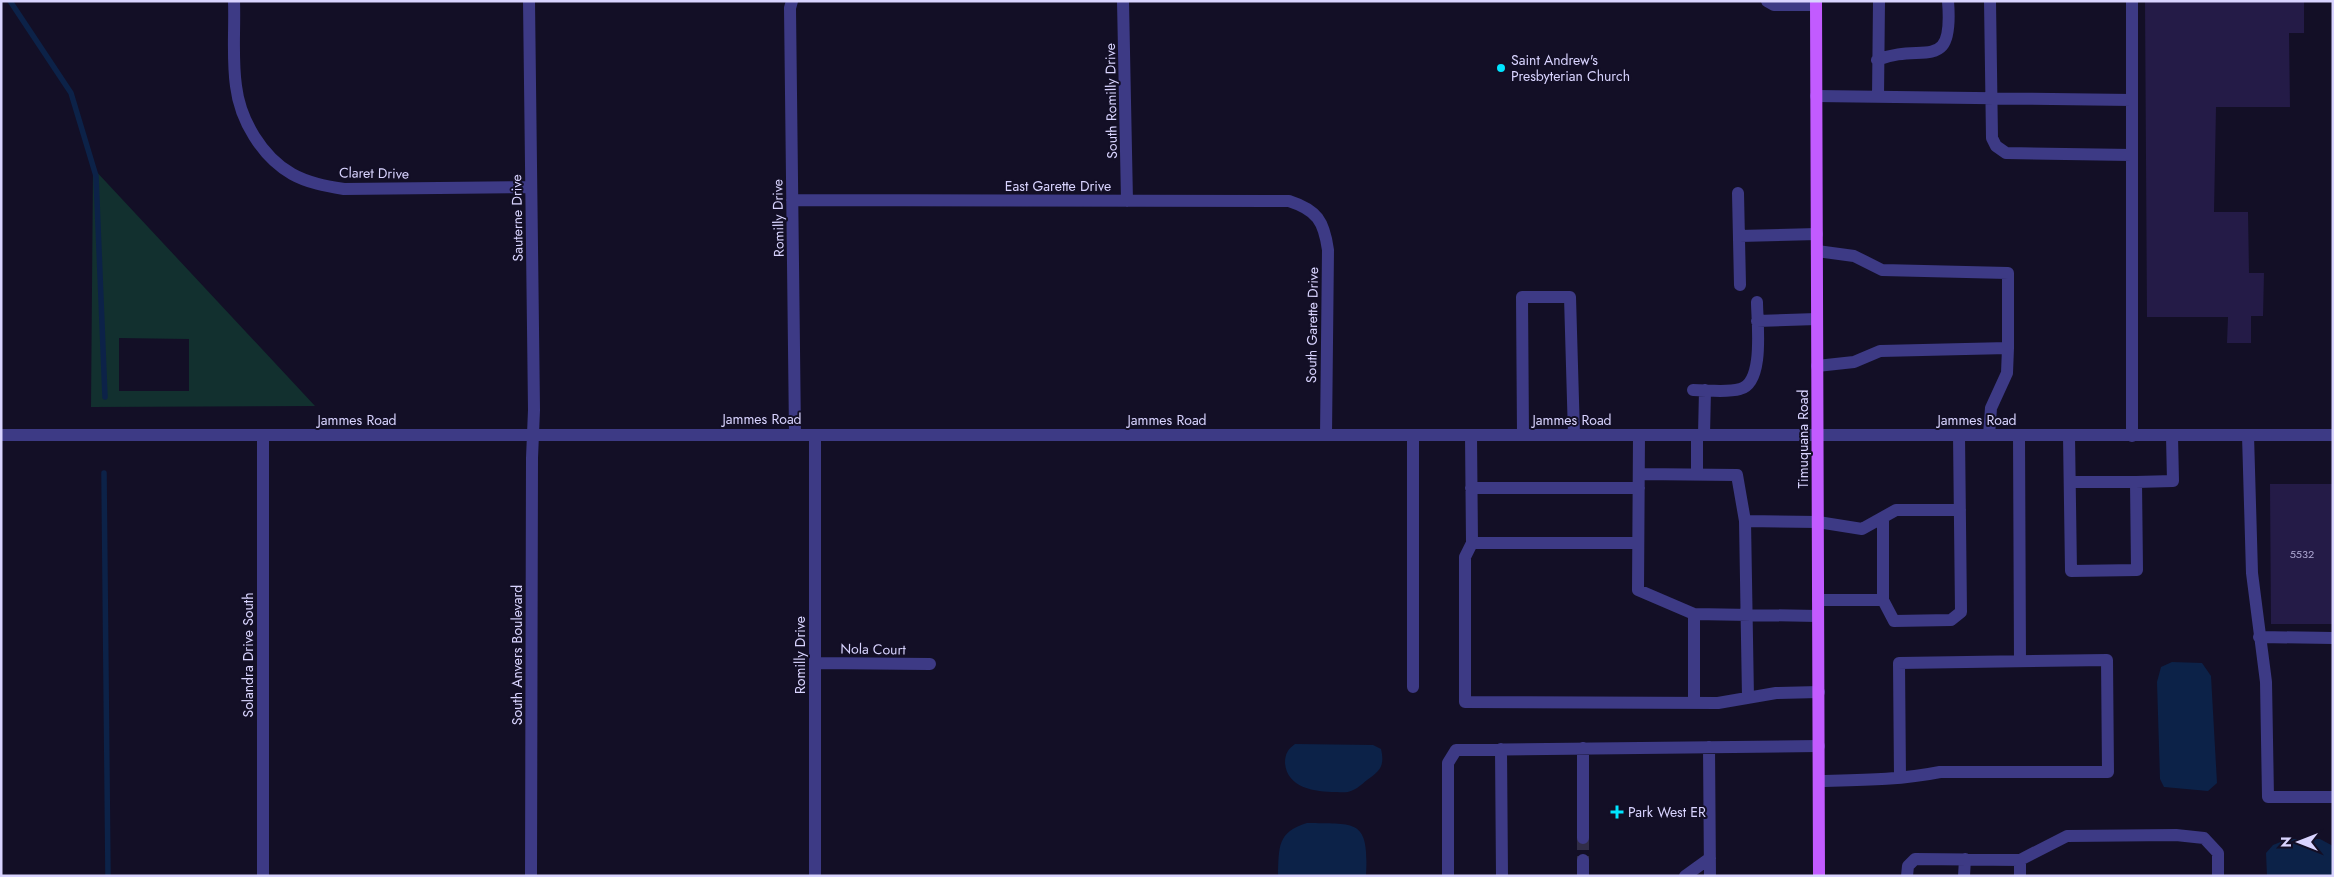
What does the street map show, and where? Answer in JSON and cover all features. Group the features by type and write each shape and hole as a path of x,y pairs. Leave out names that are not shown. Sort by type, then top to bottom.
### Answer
{"main road":[{"name":"Timuquana Road","path":"1816,3 1819,876"}],"street":[{"name":"Claret Drive","path":"234,1 236,86 244,117 257,141 273,160 292,174 318,184 344,190 531,187"},
{"name":"Sauterne Drive","path":"529,1 533,434"},
{"name":"Romilly Drive","path":"792,1 790,8 795,434"},
{"name":"South Romilly Drive","path":"1123,1 1127,201"},
{"path":"1767,1 1774,5 1816,3"},
{"path":"1878,97 1879,1"},
{"path":"1877,60 1892,54 1934,53 1942,49 1948,38 1948,1"},
{"path":"1990,1 1992,138 1996,146 2006,153 2132,155"},
{"path":"2132,1 2132,436"},
{"path":"1816,96 2132,100"},
{"path":"1738,193 1740,285"},
{"name":"East Garette Drive","path":"792,200 1289,201 1307,207 1318,218"},
{"name":"South Garette Drive","path":"1318,218 1326,232 1328,250 1326,435"},
{"path":"1739,236 1817,234"},
{"path":"1817,251 1854,256 1882,270 2008,272 2007,373 1991,408 1990,435"},
{"path":"1523,435 1522,297 1570,298 1574,435"},
{"path":"1696,474 1701,435 1699,390 1739,390 1747,386 1754,377 1757,366 1757,302"},
{"path":"1757,320 1817,319"},
{"path":"1817,366 1854,362 1880,351 2008,348"},
{"name":"South Anvers Boulevard","path":"532,876 533,434"},
{"name":"Romilly Drive","path":"815,434 815,876"},
{"name":"Jammes Road","path":"1,435 2333,435"},
{"name":"Solandra Drive South","path":"263,435 263,876"},
{"path":"1413,435 1413,687"},
{"path":"1471,435 1472,542 1465,557 1465,702 1718,703 1776,693 1819,692"},
{"path":"1639,435 1638,590 1694,614 1818,616"},
{"path":"1883,519 1883,600 1894,621 1951,620 1961,612 1959,435"},
{"path":"2019,435 2020,661"},
{"path":"2248,435 2252,573 2266,682 2268,797 2333,797"},
{"path":"2069,436 2071,571 2137,570 2136,482"},
{"path":"2070,482 2173,481 2172,436"},
{"path":"1639,474 1737,475 1745,521 1748,698"},
{"path":"1471,488 1639,488"},
{"path":"1745,521 1818,522 1862,529 1883,519 1896,510 1960,510"},
{"path":"1472,542 1638,542"},
{"path":"1818,600 1883,600"},
{"path":"1694,614 1694,702"},
{"path":"2259,637 2333,638"},
{"path":"1819,781 1900,778 1940,772 2108,772 2107,660 1898,663 1900,778"},
{"name":"Nola Court","path":"815,663 930,664"},
{"path":"1448,876 1448,763 1456,750 1819,746"},
{"path":"1708,747 1710,876"},
{"path":"1582,748 1582,838"},
{"path":"1501,749 1502,876"},
{"path":"1907,876 1908,866 1915,859 2020,860 2068,836 2176,835 2204,838 2218,853 2218,876"},
{"path":"1685,876 1710,858"},
{"path":"1964,876 1965,859"},
{"path":"1582,860 1583,876"},
{"path":"2020,860 2020,876"}],"green space":[{"path":"93,168 315,406 91,407","holes":["119,338 189,339 189,391 119,391"]}],"water":[{"path":"2172,662 2202,663 2211,676 2217,783 2208,791 2164,787 2160,779 2157,682 2161,667"},
{"path":"1295,744 1373,745 1381,749 1382,764 1375,774 1349,792 1319,791 1296,783 1287,771 1285,763 1286,754"},
{"path":"1307,823 1348,825 1362,834 1365,844 1366,876 1278,876 1280,849 1285,836 1290,831"},
{"path":"2288,839 2320,839 2333,846 2333,876 2267,876 2266,853 2273,845"}],"building":[{"path":"2145,1 2304,1 2304,33 2289,33 2290,107 2216,107 2214,212 2248,212 2249,273 2264,273 2263,316 2251,316 2251,343 2227,343 2228,317 2147,317"},
{"path":"2270,484 2333,484 2333,624 2271,624"}],"waterway":[{"path":"10,1 71,93 96,176 105,397"},
{"path":"104,473 108,876"}],"tunnel":[{"path":"1583,838 1583,860"}],"place":[{"name":"Saint Andrew's Presbyterian Church","path":"1501,68"},
{"name":"Park West ER","path":"1617,812"}]}
